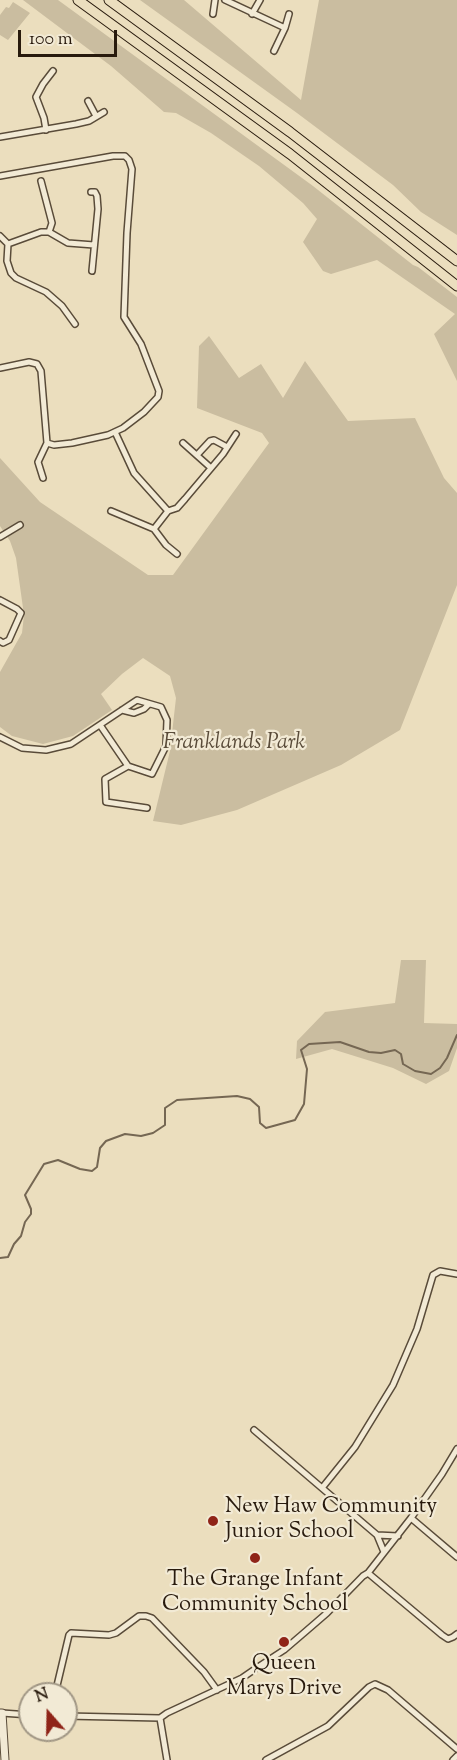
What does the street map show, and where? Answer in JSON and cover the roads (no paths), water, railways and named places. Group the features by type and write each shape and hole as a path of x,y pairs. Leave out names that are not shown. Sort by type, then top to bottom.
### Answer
{"highway":[{"path":"78,0 290,154 457,286"},
{"path":"109,0 290,132 457,261"}],"street":[{"path":"213,14 214,0"},
{"path":"225,0 285,28"},
{"path":"252,14 260,0"},
{"path":"274,51 289,14"},
{"path":"46,130 36,97 53,71"},
{"path":"88,101 96,116"},
{"path":"0,137 89,121 104,112"},
{"path":"0,176 113,156 125,156 132,169 124,317 141,344 159,391 158,397 144,412 115,432 72,443 54,445 47,443"},
{"path":"41,181 52,223 49,232"},
{"path":"91,192 95,192 97,196 98,209 92,271"},
{"path":"8,244 28,236 49,232 68,243 94,245"},
{"path":"0,236 8,244 7,261 11,273 16,278 46,292 62,306 75,324"},
{"path":"0,368 29,362 37,364 41,372 47,443 38,462 44,478"},
{"path":"115,432 134,473 168,511"},
{"path":"154,529 168,511 177,507 211,468 236,434"},
{"path":"197,455 210,441 214,440 226,447"},
{"path":"183,443 211,468"},
{"path":"111,511 154,529 166,545 177,554"},
{"path":"0,537 20,525"},
{"path":"0,600 21,613 9,640 3,643 0,641"},
{"path":"0,737 22,748 46,750 71,744 137,700 161,707 167,720 166,746 152,774 128,766 100,725"},
{"path":"122,711 134,713 149,704"},
{"path":"128,766 105,779 106,802 147,808"},
{"path":"322,1488 355,1447 393,1384 417,1329 432,1276 437,1272 446,1271 457,1274"},
{"path":"254,1431 377,1535 384,1552"},
{"path":"78,1716 160,1718 242,1678 284,1650 327,1613 368,1572 398,1536 457,1449"},
{"path":"411,1518 457,1557"},
{"path":"377,1535 398,1536"},
{"path":"368,1572 442,1635 448,1638 457,1634"},
{"path":"58,1682 71,1633 109,1635 116,1633 139,1616 146,1616 152,1618 204,1672 217,1690"},
{"path":"266,1760 328,1726 375,1684 388,1690 457,1749"},
{"path":"4,1760 1,1713 18,1714"},
{"path":"160,1718 167,1760"},
{"path":"453,1760 457,1756"}],"waterway":[{"path":"0,1258 8,1257 21,1236 25,1222 31,1214 25,1195 44,1164 58,1160 92,1171 97,1167 100,1148 106,1141 125,1134 141,1136 153,1133 165,1125 165,1108 177,1100 237,1096 250,1099 259,1107 260,1123 266,1128 295,1120 304,1104 307,1069 301,1050 309,1044 340,1042 369,1052 381,1053 395,1050 401,1054 403,1064 415,1071 431,1074 440,1068 447,1058 457,1035"}],"place":[{"name":"New Haw Community Junior School","path":"213,1521"},
{"name":"The Grange Infant Community School","path":"255,1558"},
{"name":"Queen Marys Drive","path":"284,1642"}],"park label":[{"name":"Franklands Park","path":"234,744"}]}
